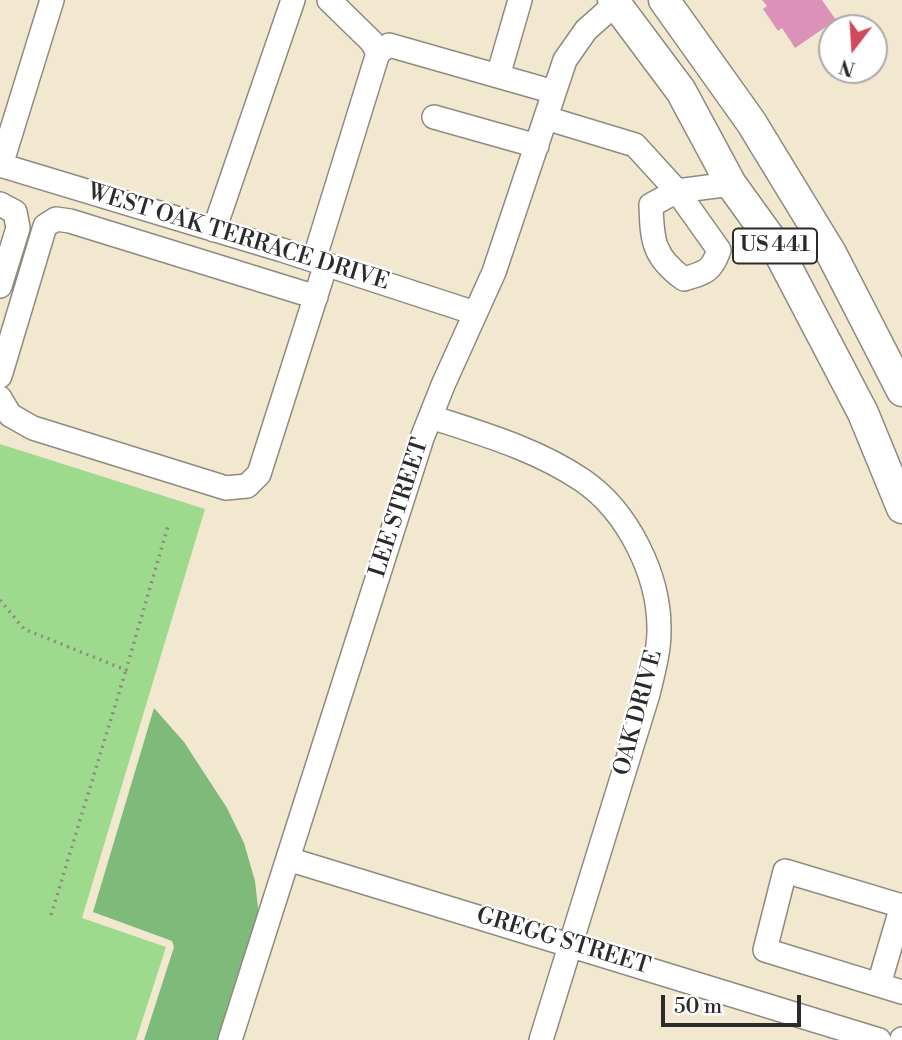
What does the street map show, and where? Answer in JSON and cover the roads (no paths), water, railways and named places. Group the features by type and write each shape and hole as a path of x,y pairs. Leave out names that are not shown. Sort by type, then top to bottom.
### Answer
{"main road":[{"name":"US 441","path":"664,0 751,122 831,253 902,391"},
{"name":"US 441","path":"616,1 681,91 732,184 775,245 856,401 902,508"}],"street":[{"path":"0,165 52,0"},
{"path":"214,230 293,0"},
{"path":"0,398 10,415 33,428 226,488 247,486 259,474 316,298 320,262 377,53 372,42 329,0"},
{"path":"498,76 520,0"},
{"name":"LEE STREET","path":"230,1040 430,417 494,272 565,60 586,30 616,1"},
{"path":"377,53 389,46 554,92"},
{"path":"434,117 537,146"},
{"path":"546,118 635,145 677,191 732,184"},
{"name":"WEST OAK TERRACE DRIVE","path":"0,165 320,262 475,313"},
{"path":"0,286 18,228 7,208 28,174"},
{"path":"70,221 80,190"},
{"path":"0,376 45,226 56,219 70,221 316,298"},
{"name":"OAK DRIVE","path":"430,417 518,446 583,480 604,498 620,517 637,545 650,577 657,608 659,631 656,661 648,694 541,1040"},
{"name":"GREGG STREET","path":"288,859 879,1040"},
{"path":"879,984 902,906 785,872 765,950 902,992"}]}
